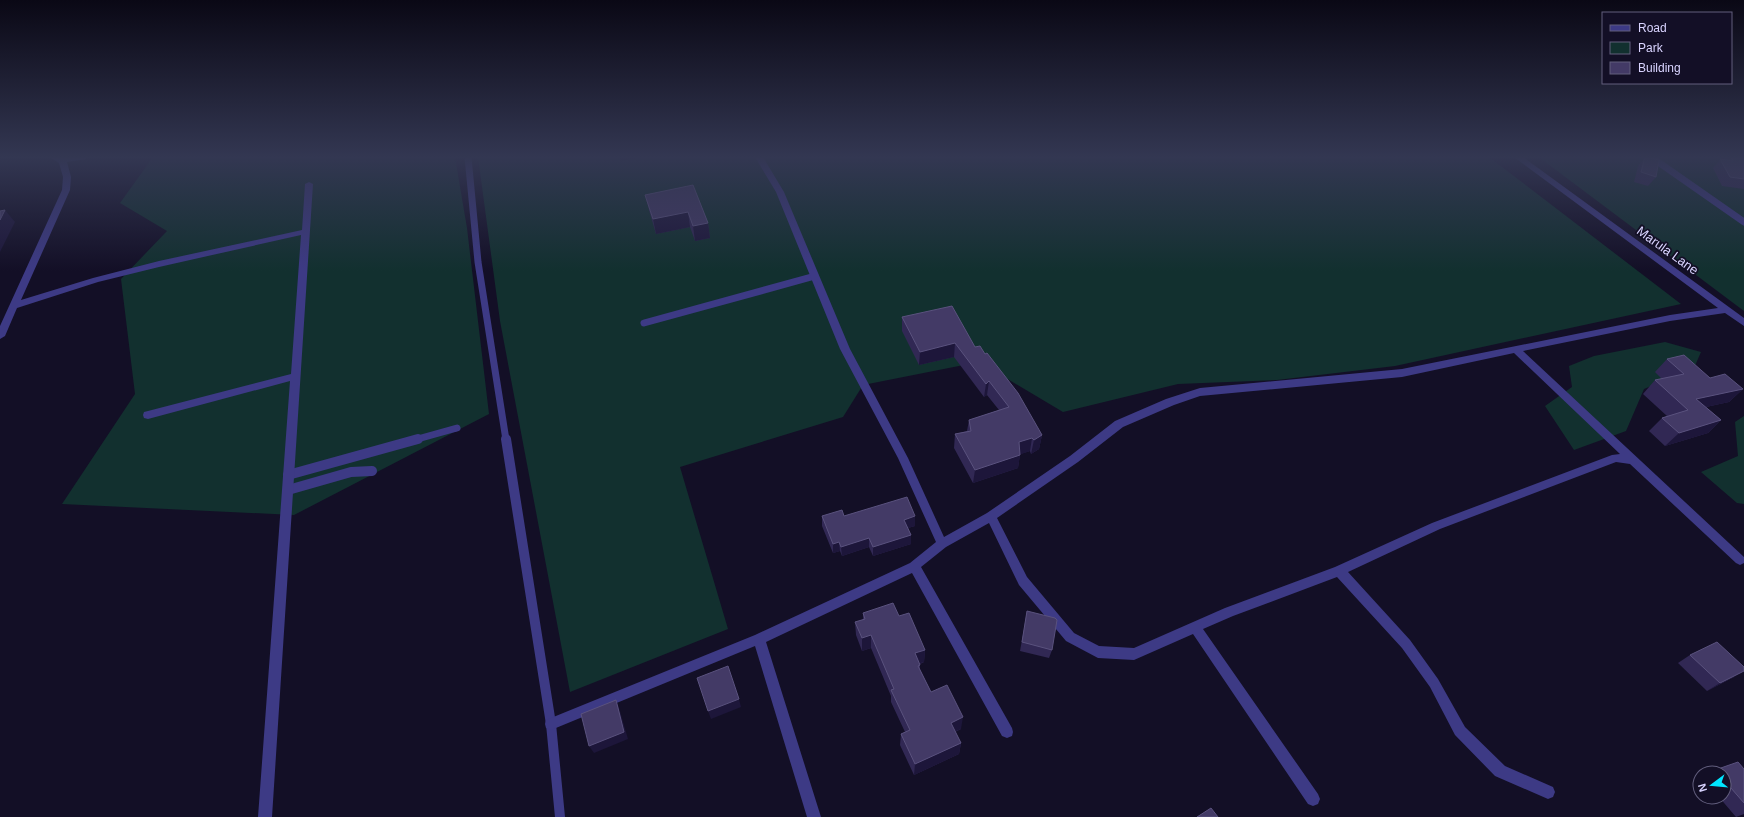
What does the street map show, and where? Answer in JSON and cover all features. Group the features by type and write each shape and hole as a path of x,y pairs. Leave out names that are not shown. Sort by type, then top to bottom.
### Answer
{"street":[{"path":"0,336 64,195"},
{"path":"265,817 308,195"},
{"path":"781,195 845,349 903,458 942,544"},
{"name":"Marula Lane","path":"1571,195 1744,323"},
{"path":"13,306 96,280 305,232"},
{"path":"551,724 758,639 914,566 942,544 991,516 1074,458 1119,424 1170,402 1200,392 1402,374 1670,318 1727,310"},
{"path":"1516,350 1740,560"},
{"path":"148,415 295,376"},
{"path":"991,516 1024,582 1070,637 1098,652 1134,654 1229,612 1339,570 1436,526 1616,458 1633,460"},
{"path":"914,566 1007,732"},
{"path":"1339,570 1406,644 1434,683 1460,731 1500,771 1548,792"},
{"path":"1195,627 1312,799"},
{"path":"758,639 814,817"}],"lane":[{"path":"472,195 478,262 551,724 560,817"},
{"path":"1706,195 1744,222"},
{"path":"644,323 815,276"},
{"path":"288,475 457,428"},
{"path":"288,490 351,472 372,471"}],"green space":[{"path":"126,195 461,195 467,228 489,414 294,515 62,504 135,394 121,279 167,231 120,203"},
{"path":"483,195 1539,195 1681,304 1395,366 1277,380 1178,384 1063,412 979,362 863,385 843,417 680,467 728,629 570,692 500,321"},
{"path":"1590,195 1744,195 1744,311"},
{"path":"1665,342 1701,352 1694,368 1644,389 1626,431 1574,450 1545,406 1572,387 1569,366 1594,356"},
{"path":"1744,416 1744,504 1737,503 1701,472 1738,456 1735,422"}],"building":[{"path":"645,195 697,195 708,223 693,226 688,212 653,219"},
{"path":"5,210 0,220 0,211"},
{"path":"952,306 975,347 980,346 985,354 987,353 1018,393 1042,435 1034,440 1032,438 1019,442 1020,455 975,470 955,434 971,431 969,420 1009,407 989,381 986,384 955,343 920,352 902,317"},
{"path":"1684,355 1710,378 1725,374 1743,389 1696,399 1721,420 1679,433 1662,418 1688,410 1655,380 1684,374 1667,359"},
{"path":"907,497 915,516 904,520 911,535 873,547 869,538 841,547 839,542 833,544 822,516 842,510 844,516"},
{"path":"893,603 899,616 909,613 925,650 915,653 920,665 918,666 931,692 947,685 963,717 951,723 961,743 915,764 901,734 910,730 891,690 894,689 871,635 862,638 855,622 865,619 863,613"},
{"path":"1027,611 1055,618 1057,620 1052,650 1022,642"},
{"path":"1717,642 1744,667 1744,671 1720,683 1690,655"},
{"path":"728,666 739,699 708,711 697,678"},
{"path":"616,700 624,732 589,746 581,714"},
{"path":"1738,762 1744,769 1744,803 1732,789 1732,765 1729,765"},
{"path":"1211,808 1218,817 1197,817"}]}
